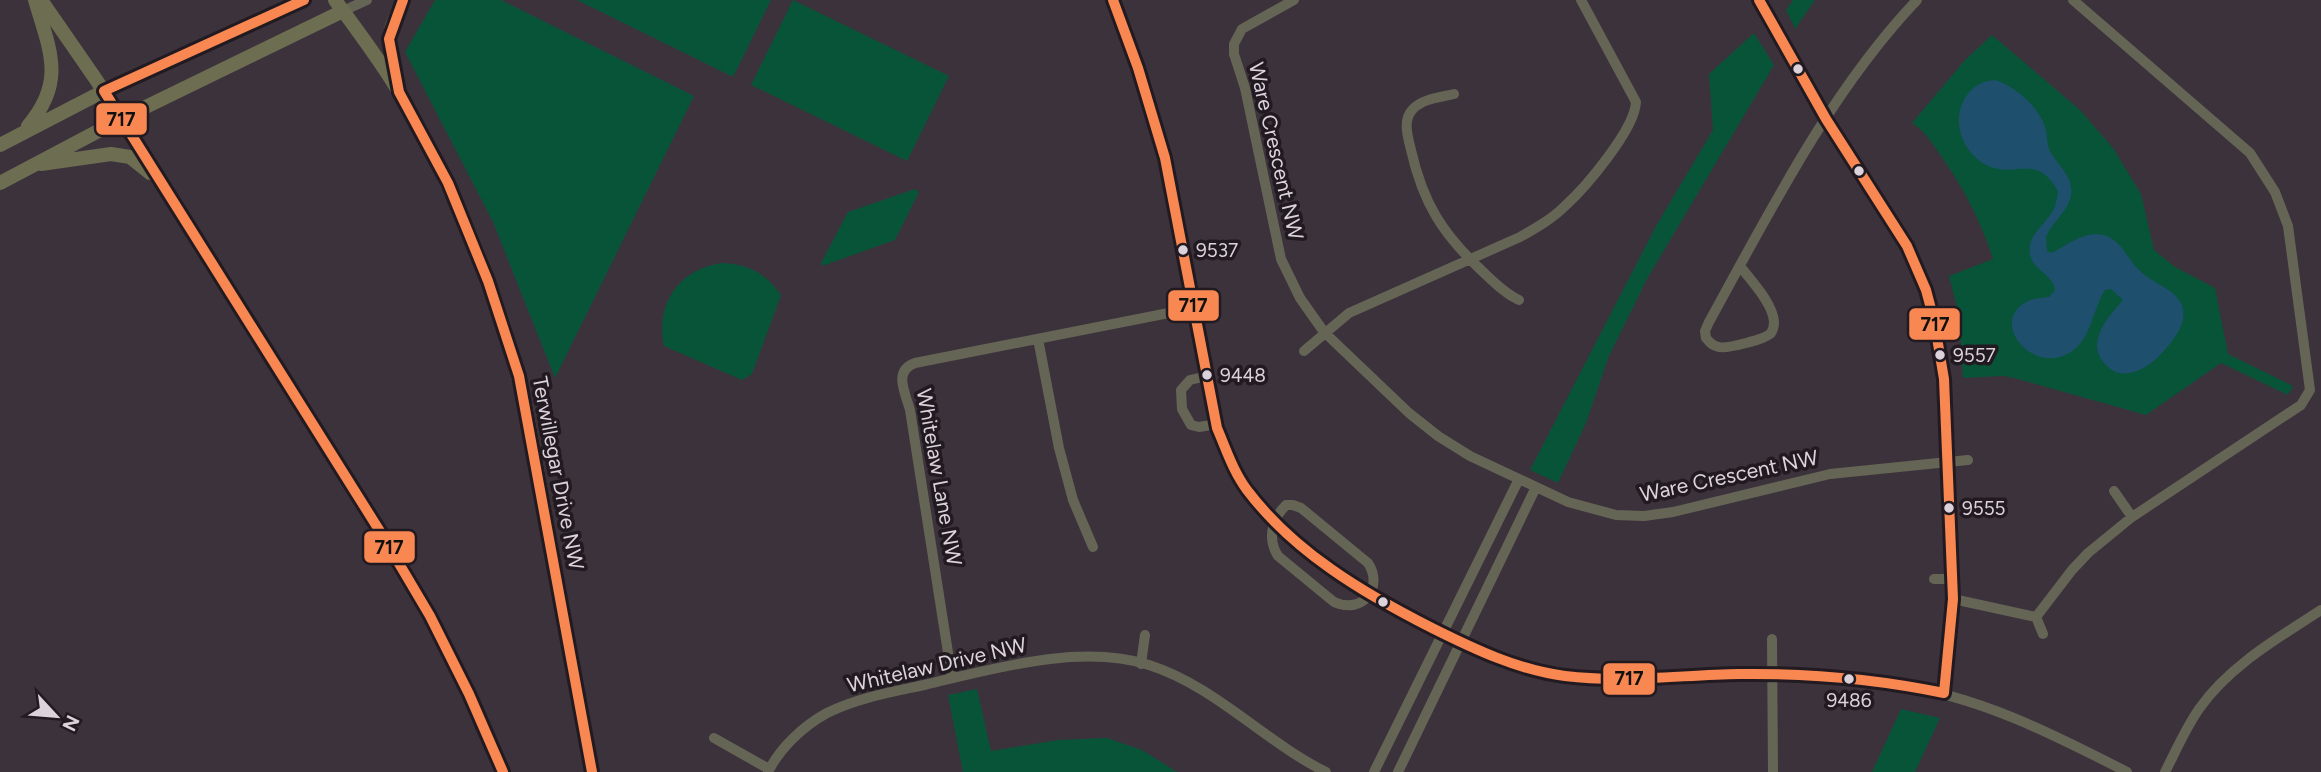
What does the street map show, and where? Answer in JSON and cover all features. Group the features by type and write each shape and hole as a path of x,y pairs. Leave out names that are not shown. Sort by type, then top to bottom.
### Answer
{"main road":[{"path":"38,0 104,91 381,533 430,616 469,694 503,772"},
{"path":"24,131 42,110 52,83 51,61 38,0"},
{"path":"0,145 104,91 304,0"},
{"path":"399,92 389,39 403,0"},
{"path":"0,183 339,6"},
{"name":"Terwillegar Drive NW","path":"339,6 399,92 448,183 488,281 519,376 592,772"},
{"path":"32,165 111,154 130,156 160,181"}],"street":[{"path":"339,6 368,0"},
{"path":"1113,0 1138,68 1165,158 1217,424 1232,464 1245,488 1275,521 1332,570 1369,595 1460,643 1507,662 1565,676 1609,679 1772,674 1829,675 1889,683 1944,693 2019,718 2127,772"},
{"name":"Ware Crescent NW","path":"1294,0 1242,29 1234,44 1234,54 1245,88 1281,259 1300,298 1324,332 1409,413 1438,436 1470,456 1536,487 1585,508 1616,515 1644,516 1673,512 1830,474 1968,460"},
{"path":"1304,351 1349,313 1520,237 1553,217 1567,205 1601,165 1635,111 1633,95 1581,0"},
{"path":"1759,0 1826,119 1907,246 1926,290 1944,379 1948,462 1953,598 1944,693"},
{"path":"1740,266 1768,305 1774,319 1774,327 1771,333 1763,338 1724,348 1716,347 1706,338 1705,331 1740,266 1793,172 1879,43 1917,0"},
{"path":"2036,617 2072,569 2088,553 2132,517 2301,405 2310,390 2288,226 2269,179 2234,137 2073,0"},
{"path":"1454,94 1427,101 1415,107 1409,114 1407,131 1415,167 1430,208 1447,234 1469,260 1501,290 1519,300"},
{"name":"Whitelaw Lane NW","path":"953,678 911,410 901,378 903,371 915,363 1194,308"},
{"path":"1038,339 1073,500 1093,547"},
{"path":"1207,376 1190,380 1181,390 1182,410 1191,425 1199,427 1217,424"},
{"path":"1374,772 1519,479"},
{"path":"1398,772 1536,487"},
{"path":"2114,491 2132,517"},
{"path":"1286,505 1301,508 1368,563 1374,579 1369,595 1359,605 1344,607 1310,584 1278,556 1272,547 1275,521 1286,505"},
{"path":"1934,579 1952,579"},
{"path":"1953,598 2036,617"},
{"path":"2165,772 2199,709 2212,694 2244,663 2321,610"},
{"path":"2036,617 2043,634"},
{"path":"1141,664 1145,635"},
{"path":"1772,639 1773,772"},
{"name":"Whitelaw Drive NW","path":"768,771 796,735 824,715 874,696 1051,659 1092,657 1141,664 1181,678 1273,741 1326,772"},
{"path":"714,738 768,771"}],"green space":[{"path":"435,0 501,0 694,96 555,378 493,222 405,52"},
{"path":"577,0 771,0 733,77"},
{"path":"793,0 949,76 907,161 751,85"},
{"path":"1793,0 1815,0 1795,29 1786,10"},
{"path":"1754,33 1774,65 1647,279 1609,356 1586,423 1558,483 1530,470 1656,226 1713,130 1709,74"},
{"path":"1992,35 2080,110 2113,148 2141,194 2154,250 2175,267 2215,288 2228,354 2293,386 2288,395 2221,363 2146,415 2014,378 1963,378 1959,315 1949,276 1993,259 1977,218 1957,181 1928,138 1912,123 1965,60"},
{"path":"915,189 919,192 895,240 822,266 821,263 848,212"},
{"path":"723,263 741,265 756,272 770,281 781,295 752,374 742,380 664,346 663,316 674,290 694,272"},
{"path":"977,689 991,751 1058,740 1107,738 1142,750 1177,772 963,772 948,695"},
{"path":"1901,709 1940,718 1915,772 1872,772"}],"water":[{"path":"1995,80 2018,92 2032,105 2042,119 2049,150 2070,183 2069,201 2046,237 2047,251 2052,253 2085,236 2104,235 2117,242 2143,273 2178,299 2183,315 2178,331 2155,360 2142,369 2120,373 2106,365 2099,354 2097,346 2100,333 2123,300 2111,289 2105,290 2081,342 2061,357 2046,358 2032,354 2021,345 2014,334 2012,322 2016,310 2030,300 2049,297 2055,290 2051,280 2035,265 2029,248 2033,237 2053,210 2058,191 2050,179 2034,169 2009,170 1991,167 1981,162 1966,146 1959,126 1962,105 1976,86"}],"transit line":[{"name":"717","path":"304,0 104,91 381,533 430,616 469,694 503,772"},
{"name":"717","path":"403,0 389,39 399,92 448,183 488,281 519,376 592,772"},
{"name":"717","path":"1113,0 1138,68 1165,158 1217,428 1234,468 1247,490 1286,533 1308,552 1356,585 1432,628 1497,658 1548,673 1608,679 1739,674 1791,675 1842,678 1944,693"},
{"name":"717","path":"1759,0 1826,119 1907,246 1926,290 1944,379 1953,599 1944,693"}],"place":[{"name":"9537","path":"1183,250"},
{"name":"9557","path":"1940,355"},
{"name":"9448","path":"1207,375"},
{"name":"9555","path":"1949,508"},
{"name":"9486","path":"1849,679"}]}
